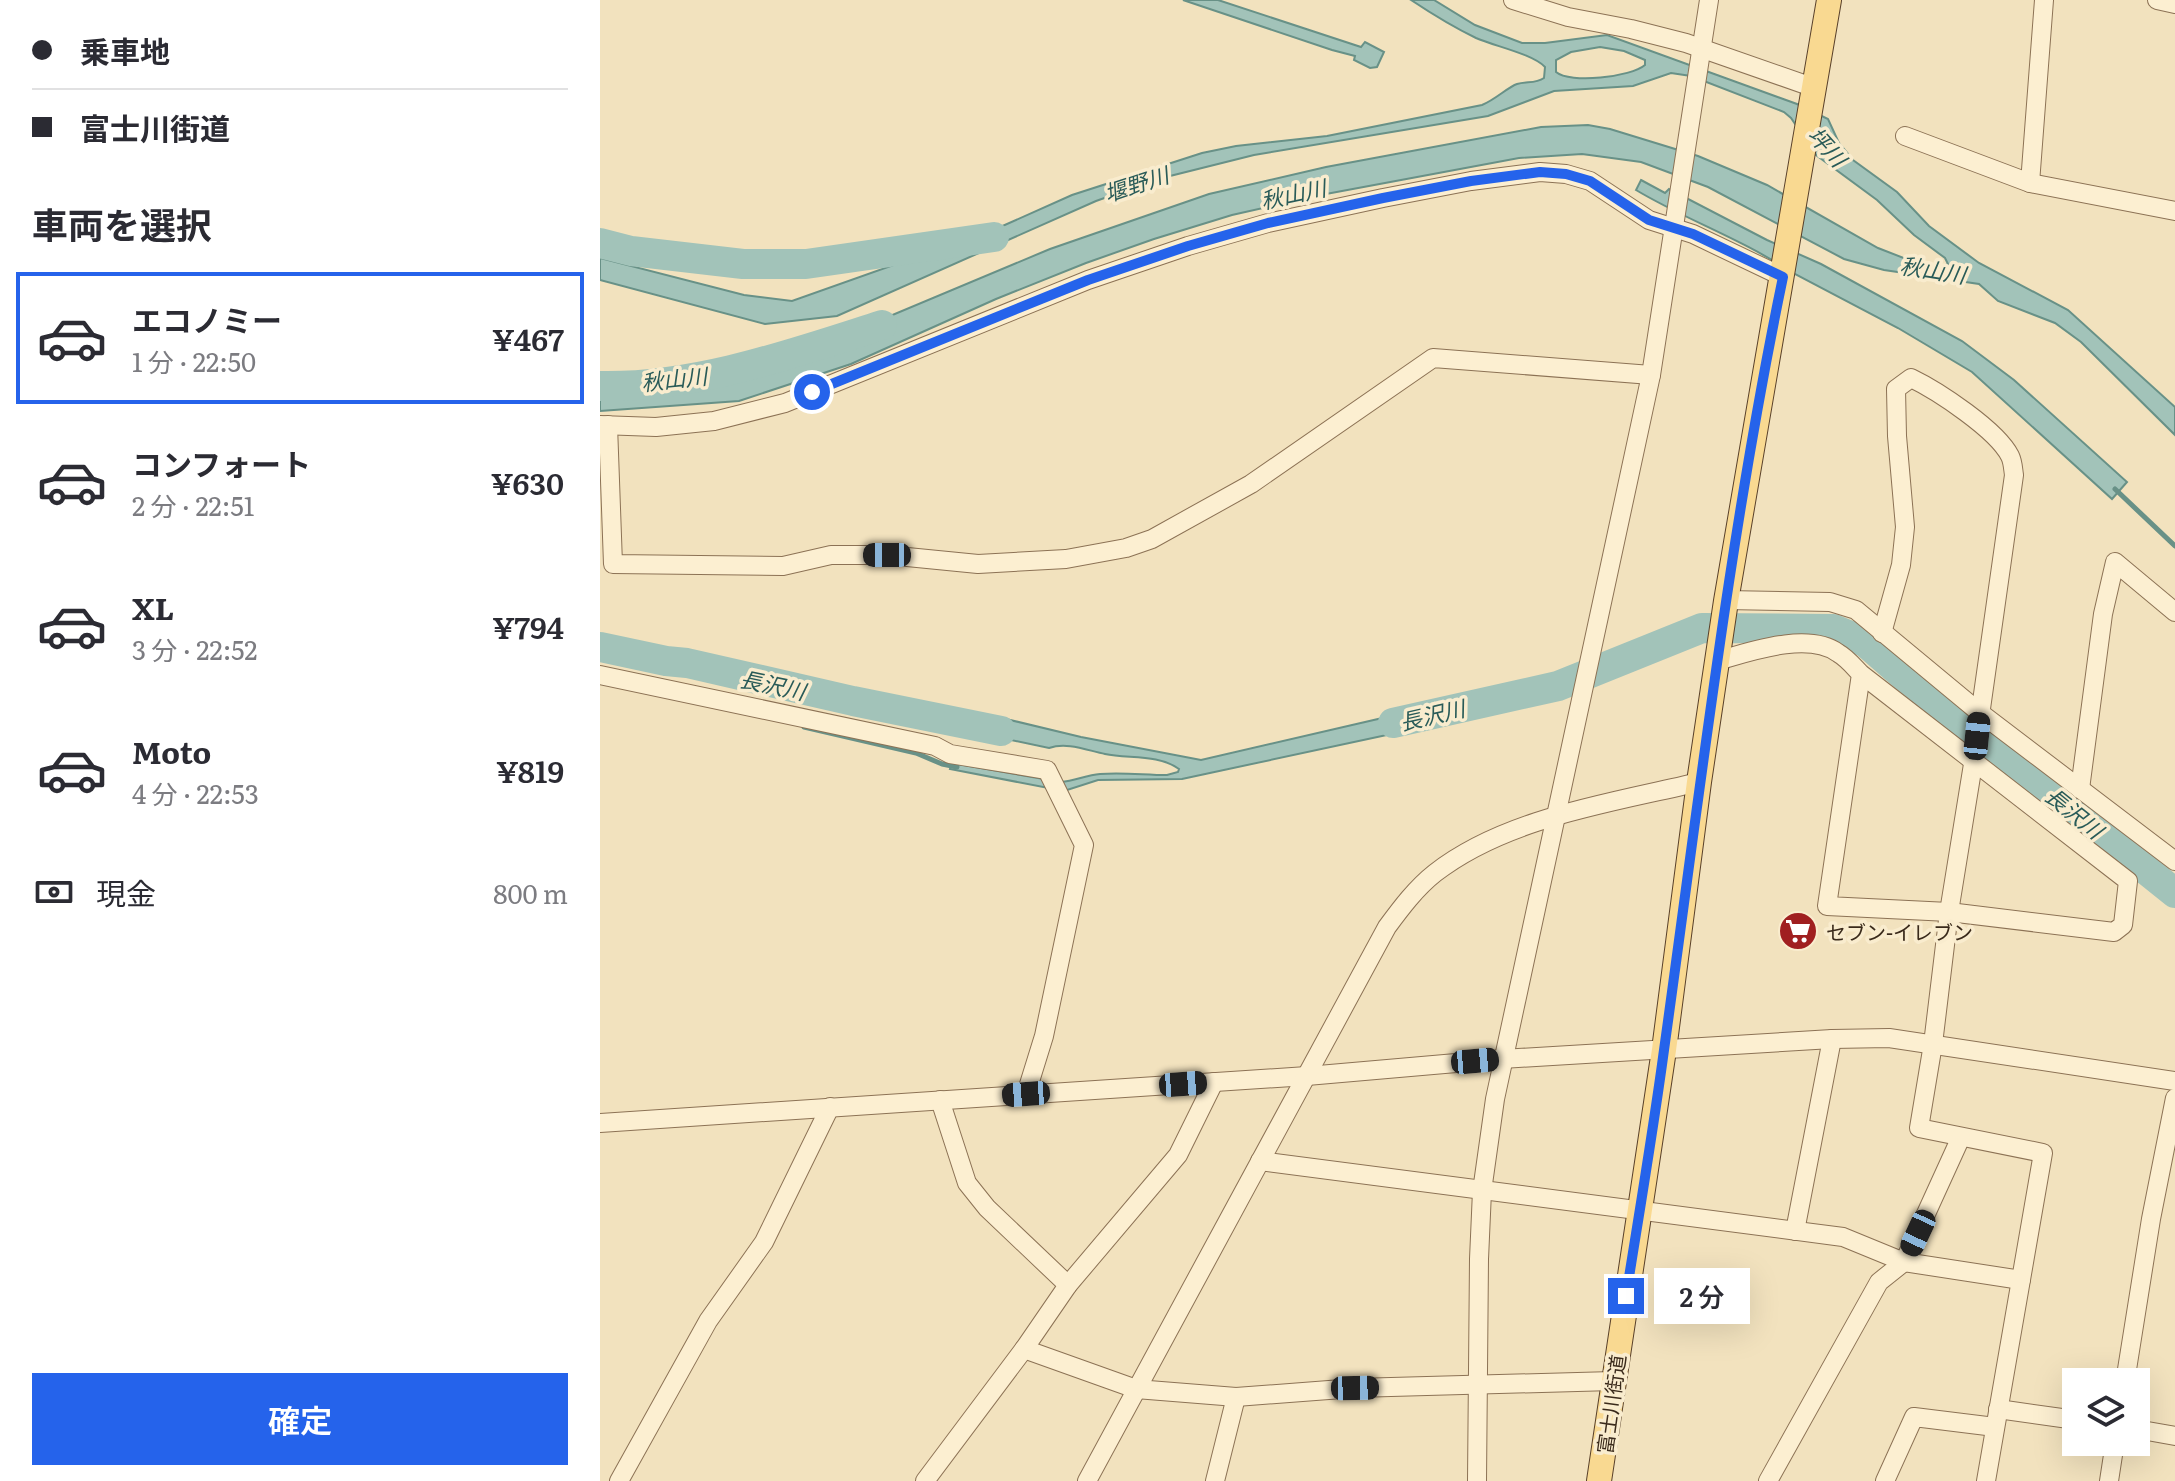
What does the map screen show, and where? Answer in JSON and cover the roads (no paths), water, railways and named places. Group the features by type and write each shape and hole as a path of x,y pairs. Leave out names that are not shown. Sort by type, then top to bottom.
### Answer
{"main road":[{"name":"富士川街道","path":"1599,1481 1664,1050 1726,601 1829,0"}],"street":[{"path":"1513,0 1568,17 1631,29 1702,49 1815,88"},
{"path":"1477,1481 1482,1191 1502,1059 1651,375 1709,0"},
{"path":"2030,183 2044,0"},
{"path":"2157,0 2175,4"},
{"path":"1905,136 2030,183 2175,211"},
{"path":"1651,375 1433,358 1251,484 1152,539 1126,548 1066,559 978,564 887,555 831,555 783,566 613,564 604,425 656,427 714,421 785,403 1088,280 1268,223 1471,181 1540,172 1566,174 1590,181 1649,220 1674,221 1706,240 1784,272"},
{"path":"1882,633 1901,565 1905,527 1896,389 1911,378 1938,391 2002,445 2012,459 2014,475 1919,1128 2043,1153 1986,1481"},
{"path":"2080,789 2103,614 2115,562 2175,612"},
{"path":"1726,601 1830,602 1856,610 1979,712 2175,861"},
{"path":"1717,661 1773,645 1818,644 1837,651 1861,674 2128,881 2123,925 2114,932 1949,912 1827,906 1861,674"},
{"path":"600,675 935,746 950,754 1047,770 1084,845 1044,1036 1026,1094"},
{"path":"1087,1481 1387,927 1407,900 1434,873 1479,845 1526,825 1699,782"},
{"path":"600,1123 1307,1076 1502,1059 1832,1039 1889,1038 2175,1081"},
{"path":"1795,1231 1832,1039"},
{"path":"925,1481 1068,1285 1178,1155 1214,1082"},
{"path":"2127,1368 2151,1219 2175,1098"},
{"path":"940,1100 967,1183 987,1208 1068,1285"},
{"path":"619,1481 708,1321 764,1242 830,1107"},
{"path":"1768,1481 1879,1282 1904,1262 1961,1137"},
{"path":"1260,1161 1843,1237 1904,1262 2021,1280"},
{"path":"1024,1349 1136,1389 1236,1397 1355,1388 1613,1381"},
{"path":"1215,1481 1236,1397"},
{"path":"1885,1481 1914,1417 2062,1420"},
{"path":"2150,1432 2175,1436"},
{"path":"2109,1481 2113,1456"}],"water":[{"path":"1183,0 1218,0 1361,47 1365,42 1384,52 1377,67 1370,68 1354,60 1355,56"},
{"name":"坪川","path":"1411,0 1434,0 1475,25 1522,43 1607,35 1797,104 1828,119 1839,143 1853,160 1897,192 1929,226 1979,263 2068,310 2175,407 2175,435 2081,342 2055,323 1998,301 1979,284 1884,270 1844,259 1708,187 1641,162 1582,154 1519,158 1232,215 1086,263 996,299 851,364 739,401 600,411 600,394 749,375 1050,249 1209,194 1326,167 1541,127 1588,125 1610,129 1698,156 1767,185 1878,248 1919,264 1942,267 1948,264 1945,258 1914,235 1877,200 1816,155 1784,112 1691,76 1671,73 1633,86 1554,91 1488,116 1254,155 1158,179 1096,201 837,316 765,324 600,280 600,258 744,295 792,301 998,228 1072,195 1202,153 1327,136 1482,105 1517,84 1544,78 1545,67 1539,62 1476,38","holes":["1600,47 1624,51 1645,60 1645,65 1627,73 1600,78 1574,78 1556,72 1556,60 1571,52"]},
{"path":"1641,180 1665,193 1669,189 1821,264 1962,341 2014,380 2127,482 2112,499 1972,372 1753,249 1636,190"},
{"path":"1430,707 1438,724 1182,779 1098,780 1064,791 950,769 952,763 1061,782 1100,774 1167,775 1179,769 1152,759 1070,746 1049,748 959,729 962,718 995,722 1002,718 1201,760"}],"waterway":[{"name":"堰野川","path":"600,243 631,251 743,264 806,264 994,237"},
{"name":"秋山川","path":"600,386 636,385 707,375 778,358 882,325"},
{"path":"2115,489 2175,546"},
{"name":"長沢川","path":"1393,723 1558,686 1702,628 1833,629 1865,642 2175,893"},
{"name":"長沢川","path":"600,647 1001,731"},
{"path":"804,727 916,753 957,767"}],"place":[{"name":"セブン-イレブン","path":"1798,931"}]}
